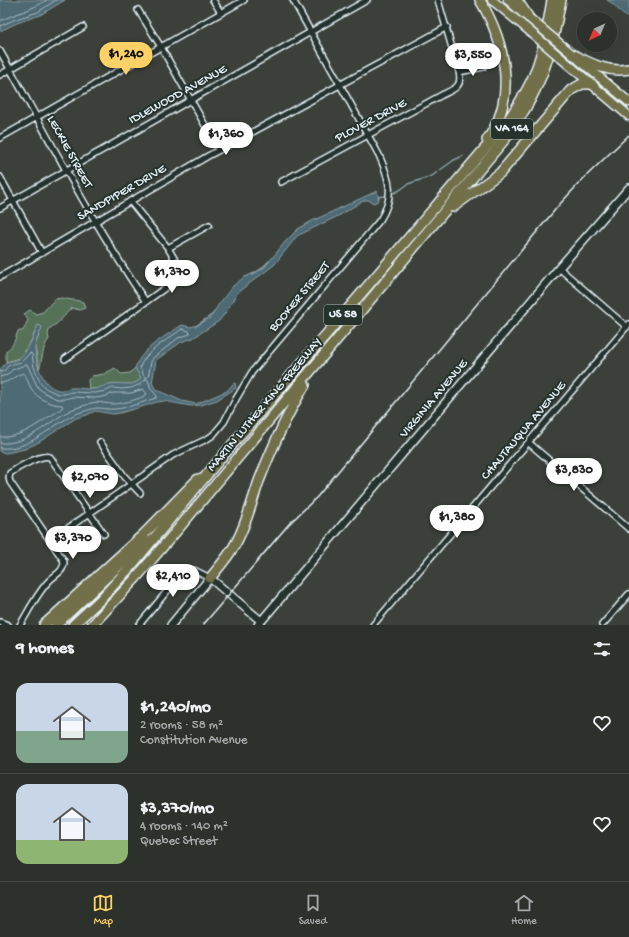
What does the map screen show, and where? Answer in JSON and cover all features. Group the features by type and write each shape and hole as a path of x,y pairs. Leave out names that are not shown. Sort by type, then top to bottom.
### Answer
{"highway":[{"path":"455,184 492,133 500,114 504,94 506,79 502,51 493,25 480,0"},
{"path":"517,0 529,18"},
{"name":"MARTIN LUTHER KING FREEWAY","path":"176,514 220,459 505,125 527,89 535,71 545,39 552,0"},
{"name":"MARTIN LUTHER KING FREEWAY","path":"94,624 178,529 506,139 526,108 548,58 562,0"},
{"path":"572,54 602,68 615,71 629,69"},
{"name":"US 58","path":"432,227 450,209 500,173 571,90 582,84 595,87"},
{"path":"210,578 231,552 237,541 244,527 259,481 282,427 299,394 321,358"},
{"path":"44,625 57,621 186,490 220,459"},
{"path":"76,623 113,586 176,514"},
{"name":"US 58","path":"57,621 176,514"}],"main road":[{"path":"492,0 629,116"},
{"path":"508,0 629,102"}],"street":[{"path":"213,0 221,13"},
{"path":"0,138 244,0"},
{"name":"BOOKER STREET","path":"50,540 173,455 207,439 220,428 245,382 264,356 380,220 388,207 390,197 389,180 379,156 293,0"},
{"name":"IDLEWOOD AVENUE","path":"0,208 366,0"},
{"path":"438,0 459,72 483,67"},
{"path":"138,10 161,47 219,150"},
{"path":"0,74 83,27"},
{"name":"SANDPIPER DRIVE","path":"0,277 219,150 447,27"},
{"name":"LECKIE STREET","path":"0,51 95,222 120,264 146,302"},
{"name":"PLOVER DRIVE","path":"281,182 457,87 461,80 459,72"},
{"path":"0,177 42,253"},
{"name":"VIRGINIA AVENUE","path":"260,623 629,188"},
{"path":"65,359 183,274 168,248 130,201"},
{"path":"168,248 209,225"},
{"path":"560,268 628,326"},
{"name":"CHAUTAUQUA AVENUE","path":"373,625 628,326"},
{"path":"100,442 131,484 140,493"},
{"path":"529,443 629,529"},
{"path":"20,625 43,588 49,581 61,572 64,566 64,561 10,482 9,475 16,469 28,463 48,456 51,458 104,534"},
{"path":"139,625 183,572 194,570 210,578 260,623"},
{"path":"171,625 210,578"},
{"path":"602,625 629,594"},
{"path":"0,622 8,625"}],"green space":[{"path":"62,298 83,302 85,308 80,310 72,308 50,328 48,334 49,339 44,350 39,369 35,346 42,327 38,325 31,341 19,358 6,362 6,351 13,345 18,331 23,331 28,320 24,314 30,310 36,314 43,312 55,299"},
{"path":"115,368 121,374 130,373 135,368 141,378 130,384 114,383 101,388 89,389 88,380 92,376 104,374"}],"water":[{"path":"0,0 65,0 40,15 0,31"},
{"path":"607,0 629,0 629,18 613,4"},
{"path":"377,191 379,200 374,203 364,200 340,215 297,236 274,265 238,292 219,321 193,338 181,342 156,360 152,383 156,390 182,401 196,404 227,391 235,383 236,388 217,400 201,405 191,406 164,401 120,413 113,414 95,411 76,418 39,442 25,449 6,453 0,452 0,370 7,363 18,359 25,353 38,325 42,327 35,345 36,359 40,373 52,388 58,390 70,388 92,389 110,384 135,383 141,378 135,368 143,354 162,338 182,325 190,327 198,325 210,318 233,286 243,278 265,267 285,242 298,229"}],"waterway":[{"path":"394,193 408,184 432,176 454,160 463,156"},
{"path":"378,197 385,196"},
{"path":"252,275 269,261"},
{"path":"196,326 213,314"}],"railway":[{"path":"203,625 289,524 317,497 559,205 584,178 629,135"}]}
